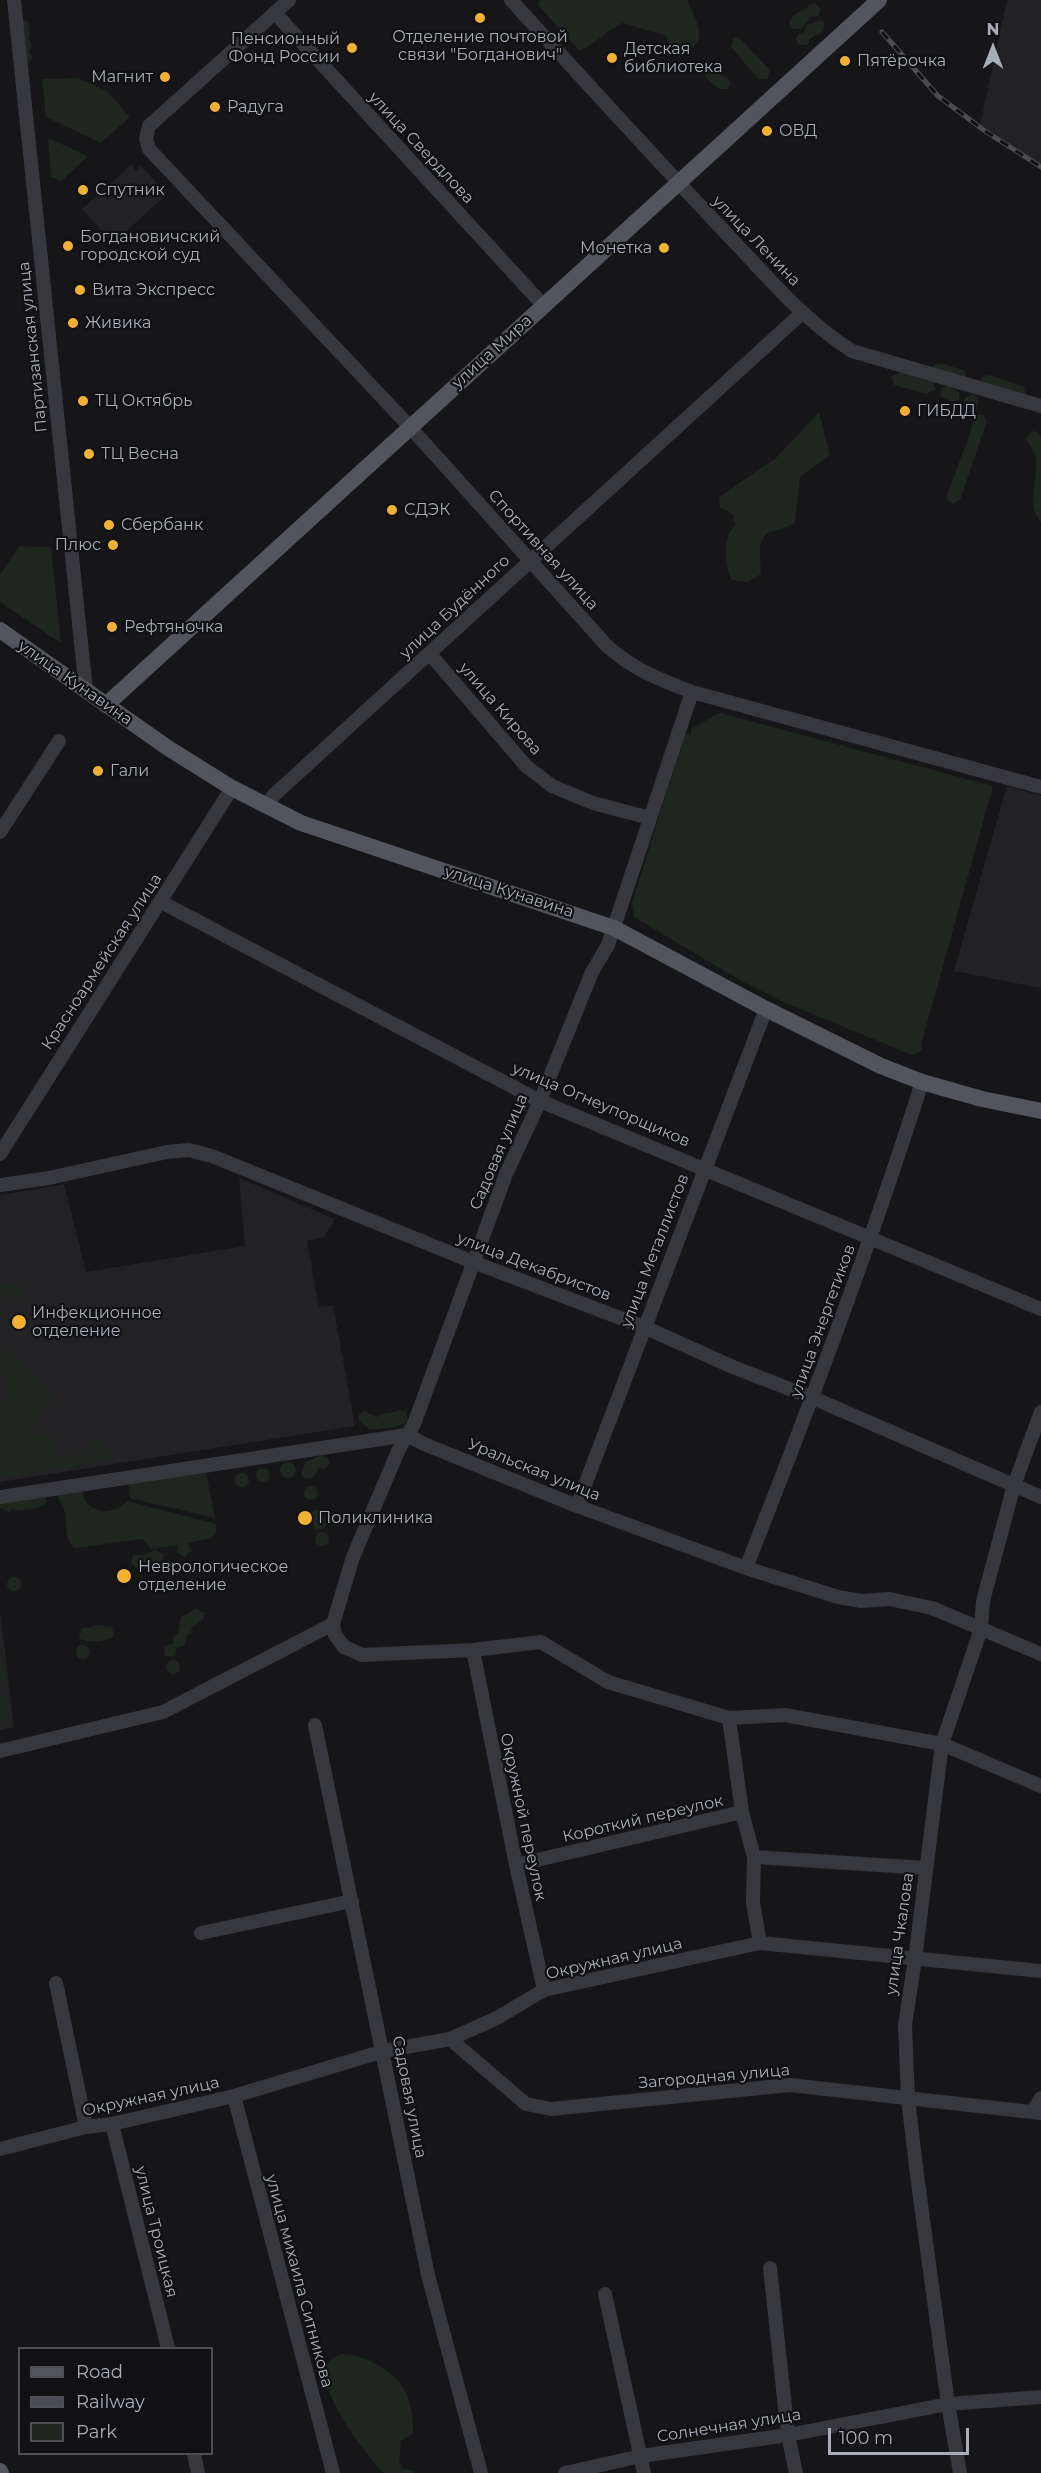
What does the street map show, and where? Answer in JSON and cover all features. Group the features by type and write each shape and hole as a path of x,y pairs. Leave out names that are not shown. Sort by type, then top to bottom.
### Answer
{"main road":[{"name":"улица Мира","path":"106,705 879,0"},
{"name":"улица Кунавина","path":"0,630 106,705 232,788 301,824 614,928 766,1009 881,1066 922,1082 982,1100 1041,1111"}],"street":[{"name":"Партизанская улица","path":"14,0 86,691"},
{"path":"274,13 289,0"},
{"name":"улица Ленина","path":"511,0 678,183 802,313 830,337 852,351 1041,406"},
{"name":"улица Свердлова","path":"274,13 543,305"},
{"name":"Спортивная улица","path":"274,13 149,126 146,138 148,148 410,427 608,646 627,663 648,675 692,692 1041,787"},
{"name":"улица Будённого","path":"265,806 274,795 430,654 529,560 802,313"},
{"name":"улица Кирова","path":"430,654 526,766 552,786 593,803 650,818"},
{"name":"Садовая улица","path":"333,1624 353,1557 414,1424 506,1174 540,1101 592,972 608,945 692,692"},
{"path":"0,832 60,741"},
{"name":"Красноармейская улица","path":"0,1155 232,788"},
{"name":"улица Огнеупорщиков","path":"161,902 540,1101 1041,1310"},
{"name":"улица Металлистов","path":"578,1506 766,1009"},
{"name":"улица Энергетиков","path":"746,1568 813,1398 922,1082"},
{"name":"улица Декабристов","path":"0,1185 49,1178 167,1152 189,1150 212,1156 473,1262 644,1327 1041,1497"},
{"name":"улица Чкалова","path":"960,2473 948,2404 908,2099 904,2025 915,1959 942,1744 981,1629 983,1601 1014,1485 1041,1412"},
{"path":"0,1497 407,1435"},
{"name":"Уральская улица","path":"407,1435 578,1506 746,1568 838,1597 861,1601 889,1599 932,1608 1041,1654"},
{"path":"0,1750 163,1712 333,1624 338,1641 344,1647 362,1655 473,1650 541,1642 608,1682 729,1718 785,1715 942,1744 1041,1786"},
{"name":"Окружной переулок","path":"473,1650 516,1865 544,1990"},
{"path":"729,1718 742,1812 754,1857 753,1903 760,1943"},
{"name":"Садовая улица","path":"315,1725 384,2051 393,2109 428,2275 481,2473"},
{"name":"Короткий переулок","path":"516,1865 742,1812"},
{"path":"754,1857 926,1868"},
{"path":"201,1933 352,1901"},
{"name":"Окружная улица","path":"0,2149 86,2127 112,2124 234,2096 384,2051 450,2039 497,2018 544,1990 760,1943 1041,1971"},
{"path":"56,1983 86,2127"},
{"name":"Загородная улица","path":"450,2039 526,2104 544,2108 790,2085 1036,2112"},
{"name":"улица михаила Ситникова","path":"234,2096 333,2473"},
{"path":"1036,2112 1041,2097"},
{"name":"улица Троицкая","path":"112,2124 168,2347"},
{"path":"770,2268 788,2435 796,2473"},
{"path":"604,2294 644,2473"},
{"name":"Солнечная улица","path":"565,2473 641,2456 788,2435 948,2404 1041,2397"},
{"path":"194,2455 198,2473"}],"shaded area":[{"path":"1007,0 1041,0 1041,170 979,130"},
{"path":"131,165 136,171 141,166 167,194 113,243 82,209"},
{"path":"1007,786 1041,796 1041,988 954,971"},
{"path":"239,1178 335,1219 324,1237 307,1241 319,1307 333,1305 355,1426 0,1482 0,1195 64,1184 86,1272 245,1246"},
{"path":"0,1610 14,1727 0,1730"}],"green space":[{"path":"539,0 688,0 697,22 699,35 692,48 684,53 676,49 664,35 623,23 611,29 591,45 579,50 538,5"},
{"path":"815,3 821,10 818,16 811,17 801,29 792,29 789,23 793,16 806,10 809,4"},
{"path":"21,19 27,21 30,26 29,38 32,45 29,51 33,58 27,65"},
{"path":"820,20 825,23 823,32 810,38 808,45 798,45 796,39 798,34 804,32 807,25"},
{"path":"739,37 770,70 767,79 758,79 731,47 733,38"},
{"path":"705,60 712,63 728,78 731,83 728,89 719,89 708,80 699,67"},
{"path":"78,78 107,91 130,117 101,143 46,117 42,79"},
{"path":"48,138 88,156 61,181 51,177"},
{"path":"941,363 965,371 967,380 932,370 934,365"},
{"path":"901,372 933,382 935,390 926,394 894,385 892,376"},
{"path":"989,375 1024,387 1026,396 980,382 983,376"},
{"path":"948,386 959,392 959,399 954,403 940,396 942,387"},
{"path":"974,394 979,401 975,414 984,415 987,421 960,500 952,504 947,500 947,494 969,437 974,416 965,415 962,410 965,398"},
{"path":"819,412 830,455 800,477 795,523 764,536 760,552 761,574 747,582 732,580 727,567 726,544 735,525 733,514 720,507 719,497 776,458"},
{"path":"1032,431 1038,432 1041,437 1041,522 1034,509 1033,501 1036,459 1026,438"},
{"path":"19,546 51,547 61,643 0,602 0,575"},
{"path":"720,713 993,786 921,1045 922,1050 912,1055 781,1001 743,982 634,917 632,903 684,736 688,733 690,737 692,728"},
{"path":"10,1284 22,1286 24,1292 22,1298 7,1298 2,1294 2,1288"},
{"path":"6,1350 53,1394 35,1422 35,1434 51,1437 60,1458 91,1452 91,1442 94,1439 101,1440 109,1451 111,1460 0,1478 0,1403 7,1396 0,1352"},
{"path":"399,1410 406,1411 408,1421 395,1427 370,1430 359,1421 359,1415 364,1411 377,1417"},
{"path":"321,1455 329,1459 329,1465 324,1469 319,1468 313,1478 304,1478 301,1472 305,1462"},
{"path":"285,1462 291,1462 296,1470 294,1476 285,1478 280,1473 280,1467"},
{"path":"205,1468 215,1518 130,1498 128,1480"},
{"path":"260,1468 266,1468 270,1475 266,1482 260,1482 256,1478 256,1472"},
{"path":"239,1473 245,1473 249,1480 245,1487 239,1487 235,1483 235,1477"},
{"path":"308,1486 314,1486 318,1493 314,1500 308,1500 304,1496 304,1490"},
{"path":"82,1490 87,1503 97,1510 113,1510 127,1501 216,1524 216,1533 212,1538 188,1543 191,1550 185,1557 177,1553 178,1545 151,1549 143,1539 75,1548 68,1539 65,1511 58,1498 59,1494"},
{"path":"46,1497 46,1503 35,1508 13,1509 9,1512 0,1508 0,1503"},
{"path":"316,1509 322,1510 326,1526 321,1530 314,1529 311,1513"},
{"path":"319,1532 325,1532 329,1539 325,1546 319,1546 315,1542 315,1536"},
{"path":"155,1550 164,1554 162,1563 136,1568 131,1564 133,1555 143,1555"},
{"path":"11,1577 17,1577 21,1584 17,1591 11,1591 7,1587 7,1581"},
{"path":"196,1609 204,1613 204,1619 192,1627 191,1633 186,1637 186,1644 177,1648 175,1656 165,1656 164,1647 173,1643 173,1637 178,1633 181,1617"},
{"path":"98,1625 112,1627 114,1636 97,1642 79,1638 81,1629"},
{"path":"80,1645 86,1645 90,1652 86,1659 80,1659 76,1655 76,1649"},
{"path":"0,1646 6,1679 0,1686"},
{"path":"170,1660 176,1660 180,1667 176,1674 170,1674 166,1670 166,1664"},
{"path":"0,1694 7,1698 8,1719 3,1723 0,1723"},
{"path":"345,2354 361,2358 386,2370 399,2382 407,2394 413,2434 401,2440 399,2461 403,2469 413,2470 414,2473 384,2473 350,2430 329,2390 326,2372 330,2360"}],"railway":[{"path":"882,32 938,96 985,131 1041,167"}],"place":[{"name":"Отделение почтовой связи \"Богданович\"","path":"480,18"},
{"name":"Пенсионный Фонд России","path":"352,48"},
{"name":"Детская библиотека","path":"612,58"},
{"name":"Пятёрочка","path":"845,61"},
{"name":"Магнит","path":"165,77"},
{"name":"Радуга","path":"215,107"},
{"name":"ОВД","path":"767,131"},
{"name":"Спутник","path":"83,190"},
{"name":"Богдановичский городской суд","path":"68,246"},
{"name":"Монетка","path":"664,248"},
{"name":"Вита Экспресс","path":"80,290"},
{"name":"Живика","path":"73,323"},
{"name":"ТЦ Октябрь","path":"83,401"},
{"name":"ГИБДД","path":"905,411"},
{"name":"ТЦ Весна","path":"89,454"},
{"name":"СДЭК","path":"392,510"},
{"name":"Сбербанк","path":"109,525"},
{"name":"Плюс","path":"113,545"},
{"name":"Рефтяночка","path":"112,627"},
{"name":"Гали","path":"98,771"},
{"name":"Инфекционное отделение","path":"19,1322"},
{"name":"Поликлиника","path":"305,1518"},
{"name":"Неврологическое отделение","path":"124,1576"}]}
